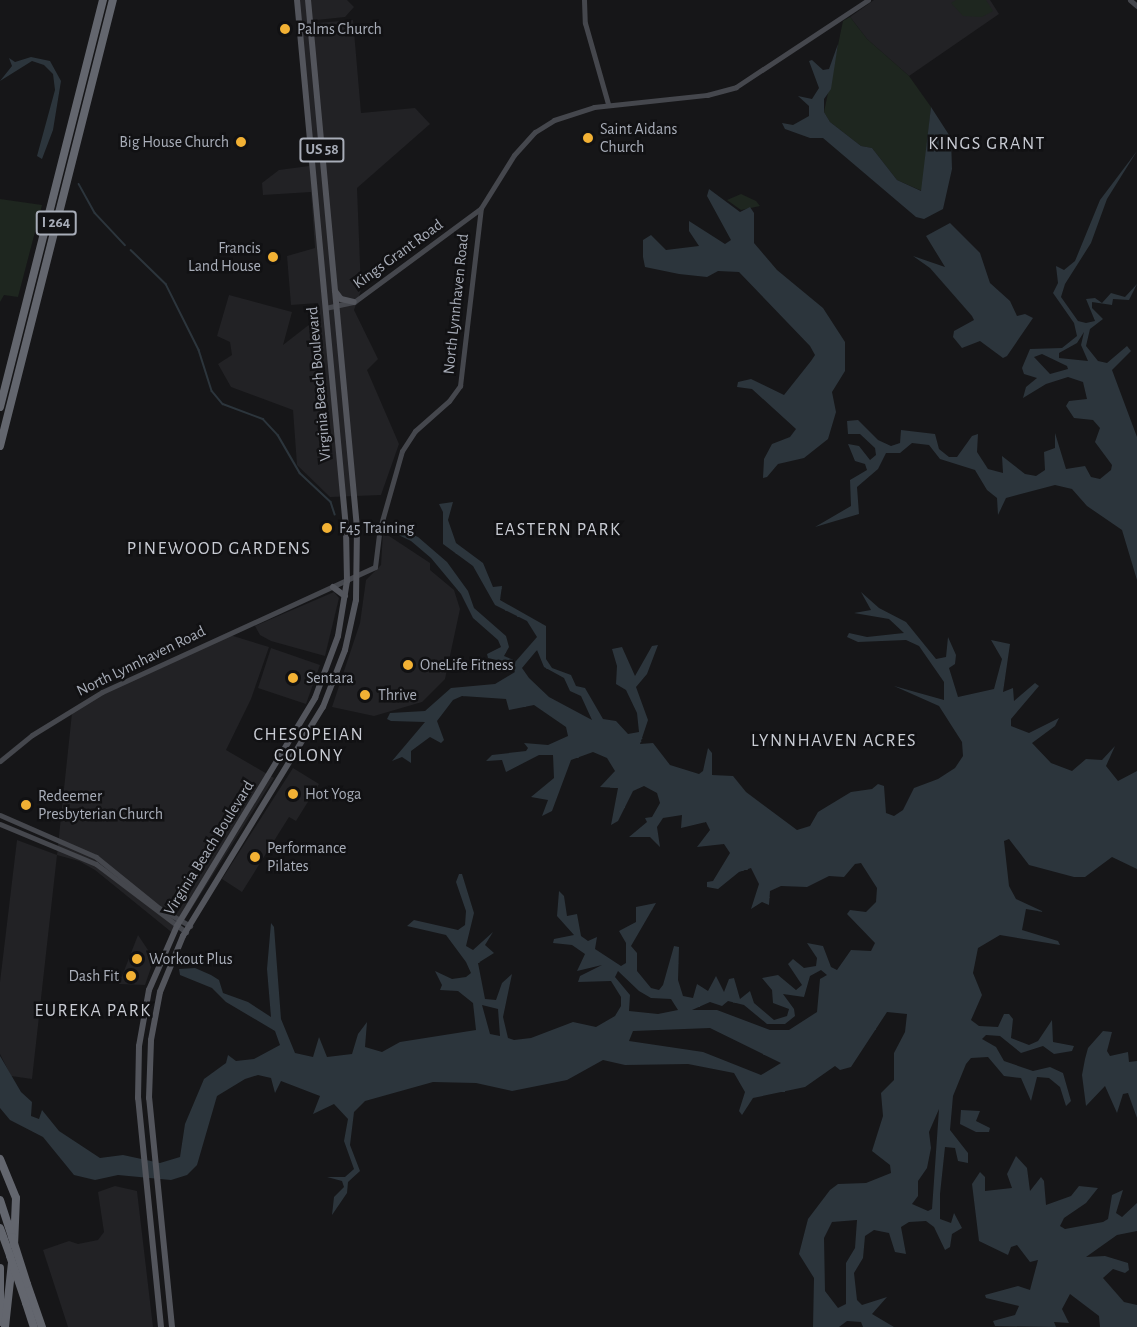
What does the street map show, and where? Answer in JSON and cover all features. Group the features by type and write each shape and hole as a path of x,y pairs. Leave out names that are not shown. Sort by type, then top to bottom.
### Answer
{"highway":[{"name":"I 264","path":"0,407 103,0"},
{"name":"I 264","path":"0,446 113,0"},
{"path":"0,1160 15,1190 18,1215 5,1327"},
{"path":"0,1200 42,1327"},
{"path":"0,1228 34,1327"},
{"path":"0,1268 0,1322"}],"main road":[{"name":"Virginia Beach Boulevard","path":"161,1327 142,1157 137,1088 141,1032 154,975 178,923 313,703 332,656 345,596 341,482 297,0"},
{"name":"Virginia Beach Boulevard","path":"172,1327 153,1156 149,1098 153,1027 164,980 188,929 326,701 350,632 358,576 352,481 308,0"},
{"path":"335,291 341,299 354,302"},
{"path":"341,482 352,481"},
{"path":"333,587 345,596"}],"street":[{"path":"584,0 585,24 608,104"},
{"name":"North Lynnhaven Road","path":"0,760 66,714 114,686 358,576 376,565 387,497 407,442 460,386 481,208 514,155 535,132 565,116 608,104 706,95 736,87 868,0"},
{"path":"1130,0 1137,6"},
{"name":"Kings Grant Road","path":"325,308 336,308 354,302 481,208"},
{"path":"0,815 96,857 178,923"},
{"path":"0,824 96,864 188,929"}],"shaded area":[{"path":"299,0 347,0 354,7 345,17 316,20 317,23 353,20 361,113 415,108 430,124 357,188 361,290 354,310 378,359 367,370 399,444 381,495 330,497 297,465 293,410 231,387 218,364 232,355 230,342 217,336 229,295 292,312 283,345 319,317 318,303 291,305 287,256 315,248 311,192 263,195 262,183 279,170 309,166"},
{"path":"874,0 990,0 999,14 909,76 867,39 850,17"},
{"path":"956,0 986,0 993,11 982,17 963,16 951,3"},
{"path":"850,17 867,39 909,76 931,107 922,191 897,180 872,148 861,146 830,122 824,112 843,21"},
{"path":"838,44 831,89 824,99 824,112 830,122 861,146 872,148 897,180 921,191 931,107 951,138 952,169 943,209 924,219 916,217 823,138 810,138 785,129 782,123 793,125 809,116 809,106 798,96 812,99 819,88 809,61 812,60 823,70 829,69"},
{"path":"31,57 50,61 61,81 53,130 42,159 37,156 55,90 53,74 44,65 32,61 0,81 12,66 9,58 15,62"},
{"path":"1137,151 1107,199 1091,243 1065,284 1061,297 1078,321 1086,323 1095,321 1086,299 1095,298 1102,303 1111,293 1125,297 1137,284 1129,300 1113,299 1112,305 1092,302 1092,308 1103,319 1090,329 1086,346 1098,361 1107,363 1127,346 1131,351 1112,370 1137,437 1137,580 1122,530 1087,506 1072,489 1055,485 1006,498 998,515 997,498 987,490 975,470 940,459 929,445 912,443 900,453 886,453 878,469 857,487 859,514 815,527 851,506 850,480 867,470 865,464 855,461 848,444 859,446 870,460 876,455 875,448 860,434 848,434 847,421 858,420 878,440 891,446 900,443 901,430 935,434 939,449 949,457 957,457 972,436 978,434 977,452 988,469 1003,473 1002,456 1025,474 1036,476 1045,470 1044,452 1055,448 1055,433 1066,469 1085,466 1091,477 1100,479 1111,470 1112,465 1095,442 1100,428 1093,420 1074,418 1066,406 1069,401 1087,399 1083,382 1068,377 1046,384 1023,398 1026,387 1037,378 1024,374 1022,368 1030,349 1062,348 1077,336 1074,323 1053,293 1058,283 1056,266 1064,270 1075,261 1100,200","holes":["1084,332 1081,345 1088,361 1059,358 1059,353 1077,343","1042,354 1067,366 1068,369 1050,374 1034,357"]},
{"path":"709,189 740,212 750,207 754,213 754,243 777,270 823,308 845,342 845,371 832,392 836,412 828,439 804,458 778,464 767,477 763,478 764,459 772,444 790,437 796,429 752,389 737,387 738,382 751,379 784,395 815,355 810,346 739,272 718,271 707,277 679,274 645,267 643,257 643,240 651,235 666,250 699,246 689,231 689,221 725,244 731,240 707,196"},
{"path":"741,194 756,201 760,206 741,210 727,200"},
{"path":"0,199 42,205 18,297 4,295 0,302"},
{"path":"950,223 980,253 990,283 1010,301 1017,316 1025,314 1033,318 1007,356 1003,358 980,341 962,348 953,337 954,331 974,320 972,316 930,268 913,256 945,267 926,236"},
{"path":"453,502 448,520 456,543 483,563 493,587 502,586 500,600 546,626 546,659 552,668 571,675 576,686 585,688 603,719 616,721 628,734 639,732 637,713 626,690 616,684 617,666 612,649 622,647 635,676 652,646 658,645 647,674 636,687 648,720 640,744 653,743 670,765 699,774 703,771 708,748 712,753 712,775 733,776 746,792 797,830 810,826 818,812 851,792 872,789 878,784 884,786 886,813 894,816 903,810 914,788 938,779 955,768 963,756 962,742 939,706 894,686 944,700 944,682 919,646 906,640 858,642 847,637 849,633 867,637 904,633 889,619 854,613 871,610 861,592 879,608 906,622 936,659 946,657 948,637 956,655 955,664 949,668 958,697 994,689 1002,659 991,640 1010,644 1003,692 1013,688 1014,701 1035,683 1039,686 1011,719 1011,726 1029,733 1059,718 1055,726 1032,743 1051,763 1072,771 1086,759 1102,760 1115,746 1106,766 1118,781 1137,771 1137,869 1112,857 1085,877 1074,877 1029,865 1009,839 1004,841 1009,886 1016,899 1044,912 1026,909 1022,930 1058,941 1060,945 1000,935 978,948 973,973 982,995 971,1020 979,1026 998,1027 1004,1014 1009,1014 1013,1019 1011,1038 1029,1045 1038,1041 1052,1020 1053,1042 1074,1046 1072,1051 1054,1054 1043,1046 1021,1053 1000,1036 986,1035 982,1039 996,1047 1004,1061 1033,1071 1050,1067 1063,1073 1071,1101 1066,1106 1060,1087 1049,1078 1037,1077 1031,1101 1021,1078 1004,1076 988,1057 971,1058 966,1064 953,1096 950,1130 968,1153 968,1163 958,1161 955,1148 945,1147 940,1194 940,1219 951,1223 954,1213 962,1228 952,1234 950,1247 945,1250 934,1227 926,1221 909,1222 901,1227 906,1254 895,1252 889,1233 874,1230 865,1236 863,1258 854,1273 857,1300 862,1305 887,1297 872,1314 894,1327 863,1327 861,1322 847,1321 839,1327 813,1327 814,1278 799,1254 808,1219 830,1190 838,1184 866,1183 891,1173 890,1165 872,1151 883,1116 881,1093 894,1080 894,1053 905,1032 907,1014 887,1012 851,1067 840,1070 835,1066 805,1087 753,1098 742,1115 739,1111 745,1092 734,1073 688,1064 625,1065 603,1060 567,1080 512,1091 476,1083 433,1082 365,1101 354,1112 350,1145 360,1171 348,1182 347,1193 332,1215 334,1197 344,1187 342,1181 327,1177 345,1177 354,1169 344,1141 348,1119 334,1104 313,1114 320,1096 281,1081 275,1093 271,1078 258,1075 245,1079 217,1096 197,1165 187,1175 171,1180 118,1175 95,1180 74,1175 43,1137 10,1120 0,1108 0,1056 21,1092 32,1102 31,1116 39,1119 42,1110 59,1131 100,1158 123,1155 160,1163 180,1157 185,1124 204,1079 226,1063 228,1055 236,1061 254,1059 280,1045 275,1031 226,1002 212,988 180,975 179,969 195,968 211,975 219,980 223,993 248,1002 271,1017 267,969 271,923 274,927 281,1019 295,1053 313,1057 319,1037 327,1057 352,1054 358,1034 367,1022 365,1047 382,1052 400,1042 476,1030 473,1003 458,991 440,990 442,985 435,971 452,979 466,977 471,973 466,962 446,935 407,926 414,920 458,930 465,925 466,911 456,882 459,874 462,874 474,913 466,946 473,950 493,932 485,945 494,953 478,963 485,999 496,1000 502,983 512,974 503,1017 508,1038 514,1040 531,1038 573,1022 596,1027 615,1016 621,1006 621,997 611,981 578,982 580,976 602,965 577,971 585,954 572,945 553,943 554,939 574,935 557,916 559,891 564,896 567,916 577,914 581,936 588,941 597,937 595,949 621,966 626,963 626,943 619,931 636,922 636,907 656,903 631,946 637,953 637,971 651,988 659,990 663,985 674,946 679,947 678,980 683,996 693,998 697,984 708,991 716,976 724,992 729,979 734,978 740,999 750,991 754,1003 774,1020 787,1016 789,1009 773,1003 772,990 762,978 778,975 796,990 802,985 788,964 793,959 804,968 816,966 817,958 807,943 823,946 831,967 837,970 851,950 871,951 875,943 847,914 850,910 866,912 876,902 877,888 861,863 855,864 844,877 829,876 807,887 781,886 770,891 769,905 762,902 751,909 759,884 751,868 739,872 718,889 707,887 707,882 713,881 730,853 724,844 697,847 710,830 706,822 681,828 682,815 663,818 657,827 660,847 650,837 629,837 647,822 645,818 652,817 660,803 657,793 644,786 633,791 618,821 611,825 618,788 600,787 615,771 607,758 593,752 571,760 552,811 542,816 548,800 531,797 554,778 553,755 539,755 506,772 502,760 486,761 492,755 526,751 528,748 524,743 548,745 568,736 566,727 534,705 509,710 506,699 462,696 453,700 437,721 444,740 441,743 430,737 411,751 411,763 402,757 392,761 425,722 391,721 387,719 390,713 425,711 451,688 495,684 515,672 510,663 488,658 487,654 501,647 498,640 473,618 461,594 431,558 411,541 386,529 388,524 418,537 447,562 468,591 474,608 506,636 509,647 504,656 516,661 537,637 527,621 495,605 473,566 443,544 443,512 439,504","holes":["537,650 544,667 564,678 570,691 581,696 592,720 549,697 522,668","821,970 827,975 820,979 817,1012 789,1030 770,1030 717,1010 692,1010 710,1002 722,1006 728,1001 744,1005 767,1024 785,1024 795,1016 794,1009 783,994 804,997 810,976","618,971 639,991 651,998 671,999 678,1010 658,1014 629,1011 630,995 615,977","482,1005 498,1009 500,1036 490,1034","710,1028 781,1063 761,1075 703,1052 629,1041 633,1031","939,1109 932,1209 928,1211 912,1204 918,1196 918,1181 927,1168 931,1148 929,1132","857,1220 855,1248 846,1263 846,1304 838,1308 825,1291 824,1238 832,1222"]},
{"path":"383,532 430,563 430,570 454,590 460,609 445,679 422,702 374,716 332,707 360,623 366,580 381,565"},
{"path":"334,592 339,598 325,656 271,641 260,635 255,626"},
{"path":"230,635 269,647 251,699 226,750 274,778 175,935 95,870 79,861 57,855 72,713 107,692"},
{"path":"271,648 320,665 306,704 258,688"},
{"path":"293,768 319,784 296,821 289,817 242,892 222,879"},
{"path":"17,840 57,855 32,1079 11,1076 0,1054 0,982"},
{"path":"138,935 154,959 145,985 119,984"},
{"path":"1103,1031 1112,1032 1107,1051 1110,1056 1128,1052 1129,1062 1137,1061 1137,1118 1128,1093 1123,1094 1117,1113 1105,1086 1086,1106 1082,1075 1085,1059 1088,1048"},
{"path":"961,1110 980,1111 976,1121 990,1128 989,1132 976,1132 960,1124"},
{"path":"1016,1156 1027,1168 1030,1191 1041,1177 1044,1181 1046,1205 1071,1196 1079,1186 1098,1188 1086,1203 1064,1218 1060,1226 1065,1229 1108,1219 1112,1195 1123,1190 1116,1213 1122,1217 1137,1203 1137,1231 1117,1235 1086,1257 1105,1256 1128,1263 1129,1270 1125,1273 1113,1269 1103,1278 1124,1302 1137,1305 1137,1327 1100,1327 1099,1316 1070,1294 1062,1309 1069,1323 1054,1322 1056,1327 995,1326 993,1321 1015,1315 1019,1306 986,1298 985,1295 1018,1286 1030,1290 1038,1260 1030,1262 1017,1245 1011,1247 1008,1255 979,1241 972,1184 980,1172 985,1177 985,1191 1012,1188 1007,1174"},
{"path":"115,1186 137,1191 153,1327 68,1327 43,1250 69,1241 78,1244 98,1240 104,1232 98,1192"}],"waterway":[{"path":"79,184 95,213 125,245"},
{"path":"131,250 166,284 199,350 212,391 223,404 263,419 278,435 300,473 331,502 335,514"}],"place":[{"name":"Palms Church","path":"285,29"},
{"name":"Saint Aidans Church","path":"588,138"},
{"name":"Big House Church","path":"241,142"},
{"name":"Francis Land House","path":"273,257"},
{"name":"F45 Training","path":"327,528"},
{"name":"OneLife Fitness","path":"408,665"},
{"name":"Sentara","path":"293,678"},
{"name":"Thrive","path":"365,695"},
{"name":"Hot Yoga","path":"293,794"},
{"name":"Redeemer Presbyterian Church","path":"26,805"},
{"name":"Performance Pilates","path":"255,857"},
{"name":"Workout Plus","path":"137,959"},
{"name":"Dash Fit","path":"131,976"}],"district":[{"name":"KINGS GRANT","path":"987,144"},
{"name":"EASTERN PARK","path":"558,530"},
{"name":"PINEWOOD GARDENS","path":"219,549"},
{"name":"LYNNHAVEN ACRES","path":"834,741"},
{"name":"CHESOPEIAN COLONY","path":"309,746"},
{"name":"EUREKA PARK","path":"93,1011"}]}
